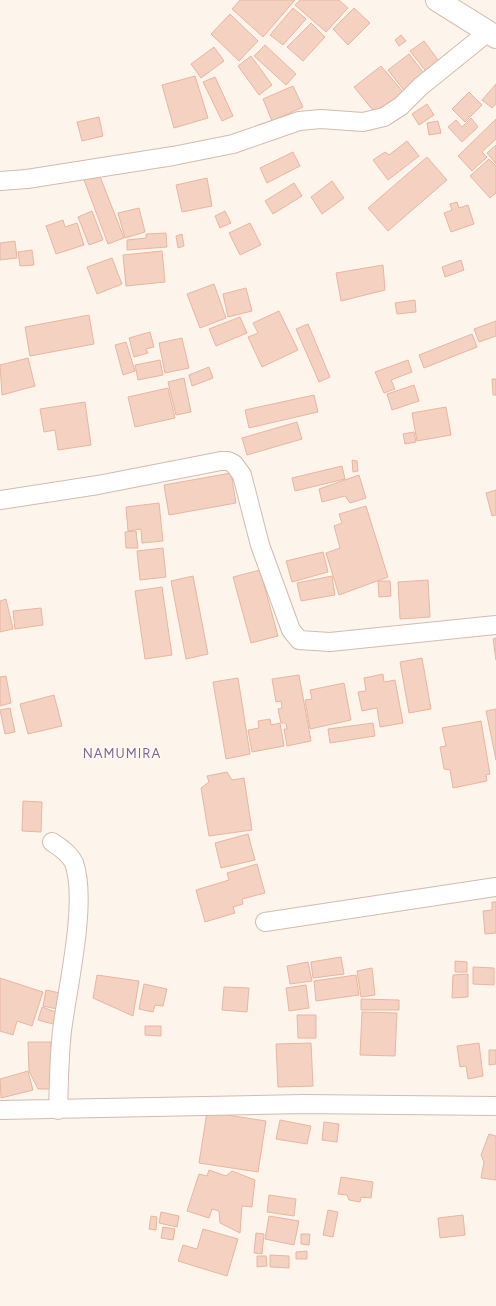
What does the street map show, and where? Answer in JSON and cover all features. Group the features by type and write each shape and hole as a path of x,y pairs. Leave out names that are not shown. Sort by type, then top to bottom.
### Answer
{"main road":[{"path":"437,0 492,35"}],"street":[{"path":"0,181 27,179 180,155 233,144 299,121 321,119 363,122 384,117 401,106 420,87 492,35"},
{"path":"0,500 98,485 221,461 228,461 238,469 242,475 260,545 291,630 299,640 330,642 496,625"},
{"path":"52,842 62,848 73,862 78,885 77,918 62,1032 58,1110"},
{"path":"265,922 496,887"},
{"path":"0,1110 303,1104 496,1106"}],"building":[{"path":"240,0 295,0 263,37 232,9"},
{"path":"300,0 339,0 348,8 326,32 295,5"},
{"path":"293,8 306,19 283,45 270,35"},
{"path":"354,8 370,23 348,45 333,29"},
{"path":"230,14 258,41 239,61 211,34"},
{"path":"311,23 325,37 303,61 287,47"},
{"path":"401,35 406,41 399,46 395,40"},
{"path":"424,41 441,64 428,74 410,51"},
{"path":"265,45 296,74 286,85 254,56"},
{"path":"214,47 224,61 201,78 191,64"},
{"path":"409,54 427,77 406,93 388,70"},
{"path":"251,56 272,85 259,95 238,66"},
{"path":"381,66 403,92 376,114 354,87"},
{"path":"195,76 208,118 174,128 162,85"},
{"path":"215,77 233,116 222,121 203,82"},
{"path":"496,84 496,104 492,108 482,100"},
{"path":"293,86 303,107 272,121 263,99"},
{"path":"469,92 482,105 465,122 452,109"},
{"path":"427,104 434,115 419,125 412,114"},
{"path":"99,117 103,136 82,141 77,122"},
{"path":"471,118 478,127 462,142 448,127 456,120 462,127"},
{"path":"496,119 496,139 482,152 487,157 472,171 458,156"},
{"path":"438,121 441,133 429,135 427,123"},
{"path":"407,141 419,156 388,180 373,160 385,152 389,155"},
{"path":"496,145 496,164 487,153"},
{"path":"293,152 300,166 267,183 260,168"},
{"path":"427,157 447,180 388,231 368,208"},
{"path":"489,159 496,166 496,193 490,198 470,176"},
{"path":"99,174 124,238 108,244 84,180"},
{"path":"207,178 212,206 182,212 176,185"},
{"path":"332,181 344,198 322,214 311,197"},
{"path":"294,183 302,196 273,214 265,201"},
{"path":"457,202 459,208 468,205 474,224 451,232 444,213 452,210 450,204"},
{"path":"139,208 145,232 125,238 118,213"},
{"path":"92,211 103,240 89,245 78,217"},
{"path":"225,211 231,223 220,228 215,216"},
{"path":"63,220 65,227 77,223 84,245 56,254 46,226"},
{"path":"250,223 261,245 240,255 229,233"},
{"path":"166,233 167,247 127,250 127,240 146,238 146,234"},
{"path":"182,234 184,246 178,248 176,236"},
{"path":"15,241 17,258 0,260 0,243"},
{"path":"32,250 34,265 20,266 18,252"},
{"path":"162,251 165,282 126,286 123,255"},
{"path":"112,258 122,284 97,294 87,267"},
{"path":"461,260 464,270 445,277 442,267"},
{"path":"383,265 385,290 341,301 336,273"},
{"path":"214,284 226,318 200,328 187,294"},
{"path":"246,288 252,311 228,317 223,294"},
{"path":"415,300 416,312 397,314 395,303"},
{"path":"279,311 298,350 262,367 248,337 258,333 253,323"},
{"path":"89,315 94,344 30,356 25,327"},
{"path":"240,317 247,333 216,346 209,329"},
{"path":"496,321 496,336 479,342 474,329"},
{"path":"308,324 330,377 319,382 296,329"},
{"path":"150,332 154,347 146,349 148,353 134,357 129,338"},
{"path":"472,334 477,347 424,368 419,355"},
{"path":"182,338 189,368 165,373 159,343"},
{"path":"126,342 135,371 123,375 115,345"},
{"path":"28,358 35,386 2,395 0,365"},
{"path":"160,360 163,375 138,380 135,365"},
{"path":"408,360 412,372 391,380 395,389 384,393 375,372"},
{"path":"209,367 213,378 192,386 189,375"},
{"path":"184,378 191,412 176,415 168,382"},
{"path":"492,379 496,379 496,395 493,395"},
{"path":"414,385 419,401 392,410 387,394"},
{"path":"168,388 175,418 135,427 128,397"},
{"path":"314,395 318,412 249,428 245,410"},
{"path":"85,402 91,445 58,450 55,430 44,432 40,409"},
{"path":"446,407 451,435 417,441 412,413"},
{"path":"297,422 302,439 247,455 242,438"},
{"path":"414,432 416,442 405,444 403,434"},
{"path":"352,460 357,461 358,471 353,472"},
{"path":"342,466 345,479 295,491 292,478"},
{"path":"231,473 236,503 169,515 164,485"},
{"path":"359,475 366,498 350,503 345,496 322,502 319,489"},
{"path":"496,490 496,515 492,516 486,493"},
{"path":"159,503 163,541 142,543 141,529 128,531 126,507"},
{"path":"366,506 388,577 339,595 326,553 340,548 334,526 342,523 339,514"},
{"path":"136,531 138,548 126,548 125,532"},
{"path":"163,548 166,577 140,580 137,551"},
{"path":"323,552 328,572 292,582 286,561"},
{"path":"260,570 278,636 251,643 233,577"},
{"path":"193,576 208,654 186,659 171,581"},
{"path":"332,576 335,595 301,601 297,583"},
{"path":"428,580 430,617 400,619 398,582"},
{"path":"378,581 390,581 391,596 379,597"},
{"path":"162,587 172,655 145,659 135,591"},
{"path":"6,599 13,629 0,632 0,601"},
{"path":"41,608 43,625 15,629 13,611"},
{"path":"496,638 496,660 493,639"},
{"path":"422,658 431,709 409,713 400,662"},
{"path":"383,674 384,682 395,680 403,723 380,727 377,708 362,711 358,692 366,691 364,678"},
{"path":"299,675 311,741 287,746 284,729 287,729 286,723 281,723 278,709 282,708 281,701 276,702 272,679"},
{"path":"6,676 11,703 0,706 0,677"},
{"path":"238,678 250,754 226,759 213,682"},
{"path":"344,683 351,720 310,729 305,700 312,699 310,690"},
{"path":"54,695 62,726 28,734 20,704"},
{"path":"10,708 15,732 5,734 0,710"},
{"path":"496,709 496,760 486,711"},
{"path":"270,719 271,725 280,723 284,746 252,752 248,730 259,728 258,721"},
{"path":"481,721 490,774 486,775 487,781 453,788 450,770 444,769 440,747 446,746 442,728"},
{"path":"373,723 375,736 330,743 328,729"},
{"path":"227,772 232,780 244,778 252,830 209,836 201,788 209,782 207,776"},
{"path":"23,801 42,802 41,832 22,831"},
{"path":"248,834 255,860 221,868 215,843"},
{"path":"257,864 265,893 242,899 243,904 233,907 235,913 205,922 196,890 229,880 227,873"},
{"path":"492,902 496,902 496,933 485,934 483,911 492,910"},
{"path":"341,957 344,974 313,978 311,962"},
{"path":"455,961 467,962 467,972 455,972"},
{"path":"308,962 312,981 290,984 287,966"},
{"path":"473,967 494,968 494,985 473,984"},
{"path":"372,968 375,995 361,997 357,971"},
{"path":"468,974 468,997 452,998 453,975"},
{"path":"97,975 139,981 133,1016 93,998"},
{"path":"356,975 359,995 316,1001 314,981"},
{"path":"0,978 43,992 32,1026 17,1021 13,1035 0,1031"},
{"path":"144,984 167,989 163,1006 155,1005 153,1012 139,1009"},
{"path":"306,985 309,1008 289,1011 286,988"},
{"path":"224,987 249,988 247,1012 222,1010"},
{"path":"46,990 60,993 57,1009 43,1006"},
{"path":"361,999 399,1000 399,1010 361,1010"},
{"path":"42,1007 56,1012 53,1024 38,1020"},
{"path":"362,1012 397,1013 395,1056 360,1055"},
{"path":"297,1015 316,1015 316,1038 298,1038"},
{"path":"145,1026 161,1026 161,1036 145,1035"},
{"path":"28,1042 51,1042 52,1089 38,1089 29,1071"},
{"path":"311,1043 313,1086 278,1087 276,1044"},
{"path":"479,1043 483,1076 468,1079 466,1066 460,1067 457,1046"},
{"path":"489,1050 496,1050 496,1064 489,1065"},
{"path":"28,1071 33,1090 1,1098 0,1079"},
{"path":"207,1112 266,1121 258,1172 199,1163"},
{"path":"280,1120 311,1126 307,1144 276,1139"},
{"path":"324,1122 339,1124 337,1142 322,1140"},
{"path":"489,1134 496,1136 496,1180 481,1178 484,1162 481,1155"},
{"path":"209,1170 226,1176 232,1171 255,1180 252,1207 242,1206 240,1233 220,1223 219,1211 212,1209 209,1218 187,1211 199,1174 207,1176"},
{"path":"341,1177 373,1182 371,1198 361,1197 360,1202 349,1200 347,1195 338,1194"},
{"path":"269,1195 296,1199 294,1216 267,1212"},
{"path":"328,1210 338,1212 333,1237 323,1235"},
{"path":"161,1212 179,1216 177,1227 159,1223"},
{"path":"463,1215 465,1235 440,1238 438,1218"},
{"path":"151,1216 157,1217 156,1230 149,1229"},
{"path":"269,1216 299,1221 294,1245 265,1239"},
{"path":"163,1227 175,1229 173,1240 161,1238"},
{"path":"203,1229 238,1239 227,1276 178,1261 183,1245 197,1249"},
{"path":"256,1233 264,1234 262,1254 254,1253"},
{"path":"301,1234 310,1234 309,1245 301,1244"},
{"path":"307,1251 307,1259 296,1259 296,1252"},
{"path":"270,1255 289,1256 289,1268 270,1267"},
{"path":"257,1256 266,1256 267,1266 257,1267"}],"district":[{"name":"NAMUMIRA","path":"122,753"}]}
